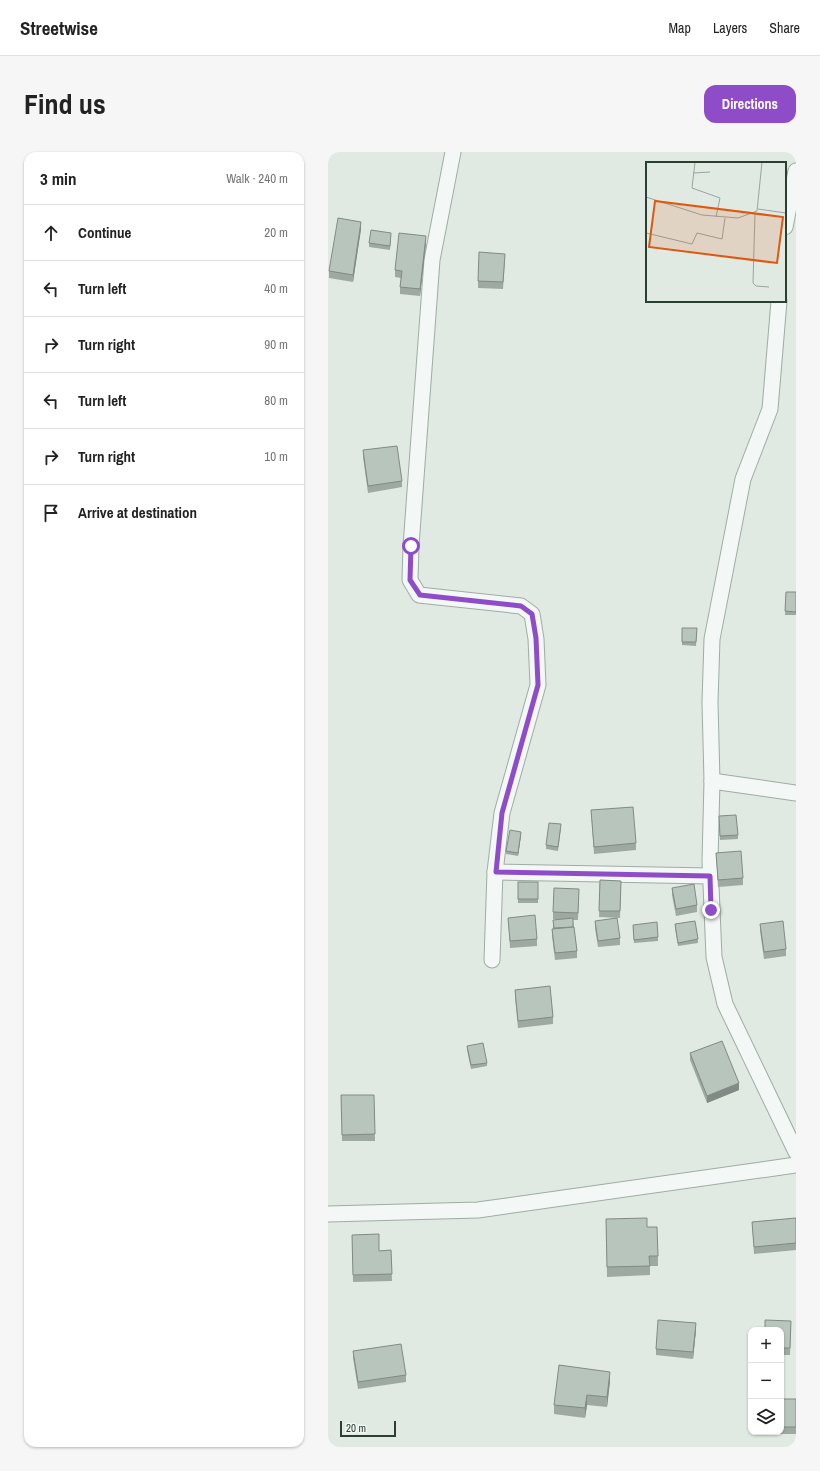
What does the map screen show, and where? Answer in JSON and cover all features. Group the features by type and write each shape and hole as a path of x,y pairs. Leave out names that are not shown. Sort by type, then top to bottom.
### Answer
{"street":[{"path":"453,152 432,260 411,546 410,580 420,595 521,606 532,614 536,638 538,685 502,813 496,872 492,960"},
{"path":"786,222 796,171"},
{"path":"779,302 770,409 743,479 712,639 710,702 712,781 710,876 714,956 725,1004 796,1152"},
{"path":"712,781 796,793"},
{"path":"496,872 710,876"},
{"path":"328,1214 478,1210 796,1165"}],"building":[{"path":"338,218 361,222 353,275 329,271"},
{"path":"371,230 391,233 390,246 369,243"},
{"path":"399,233 426,236 420,289 400,287 402,271 395,270"},
{"path":"479,252 505,254 503,282 478,281"},
{"path":"397,446 402,481 368,486 363,450"},
{"path":"786,592 796,592 796,612 785,611"},
{"path":"682,628 697,628 696,642 682,642"},
{"path":"633,807 636,843 594,847 591,810"},
{"path":"736,815 738,835 720,836 719,816"},
{"path":"549,823 561,824 558,847 546,845"},
{"path":"510,830 521,832 518,853 506,851"},
{"path":"741,851 743,878 718,880 716,853"},
{"path":"600,880 621,881 620,911 599,911"},
{"path":"518,882 538,882 538,899 518,899"},
{"path":"694,884 697,905 676,909 672,888"},
{"path":"554,888 579,889 578,913 553,912"},
{"path":"535,915 537,939 510,941 508,918"},
{"path":"573,918 573,927 554,928 553,920"},
{"path":"617,918 620,938 598,941 595,921"},
{"path":"695,921 698,939 678,943 675,924"},
{"path":"783,921 786,949 764,952 760,924"},
{"path":"657,922 658,937 634,940 633,925"},
{"path":"574,927 577,951 555,953 552,929"},
{"path":"550,986 553,1017 518,1021 515,990"},
{"path":"722,1041 739,1083 707,1096 690,1053"},
{"path":"483,1043 487,1063 471,1065 467,1046"},
{"path":"341,1095 374,1095 375,1134 342,1135"},
{"path":"647,1218 647,1227 657,1227 658,1256 649,1256 650,1266 607,1267 606,1219"},
{"path":"796,1218 796,1243 754,1247 752,1222"},
{"path":"379,1234 379,1251 391,1250 392,1274 353,1275 352,1235"},
{"path":"658,1320 696,1323 693,1352 656,1349"},
{"path":"765,1320 791,1321 790,1348 784,1348 784,1327 765,1327"},
{"path":"401,1344 406,1375 358,1382 353,1351"},
{"path":"559,1365 610,1372 607,1397 587,1395 585,1408 554,1405"},
{"path":"784,1399 796,1399 796,1427 784,1427"}],"route":[{"path":"411,546 410,580 420,595 521,606 532,614 536,638 538,685 502,813 496,872 710,876 711,910"}]}
